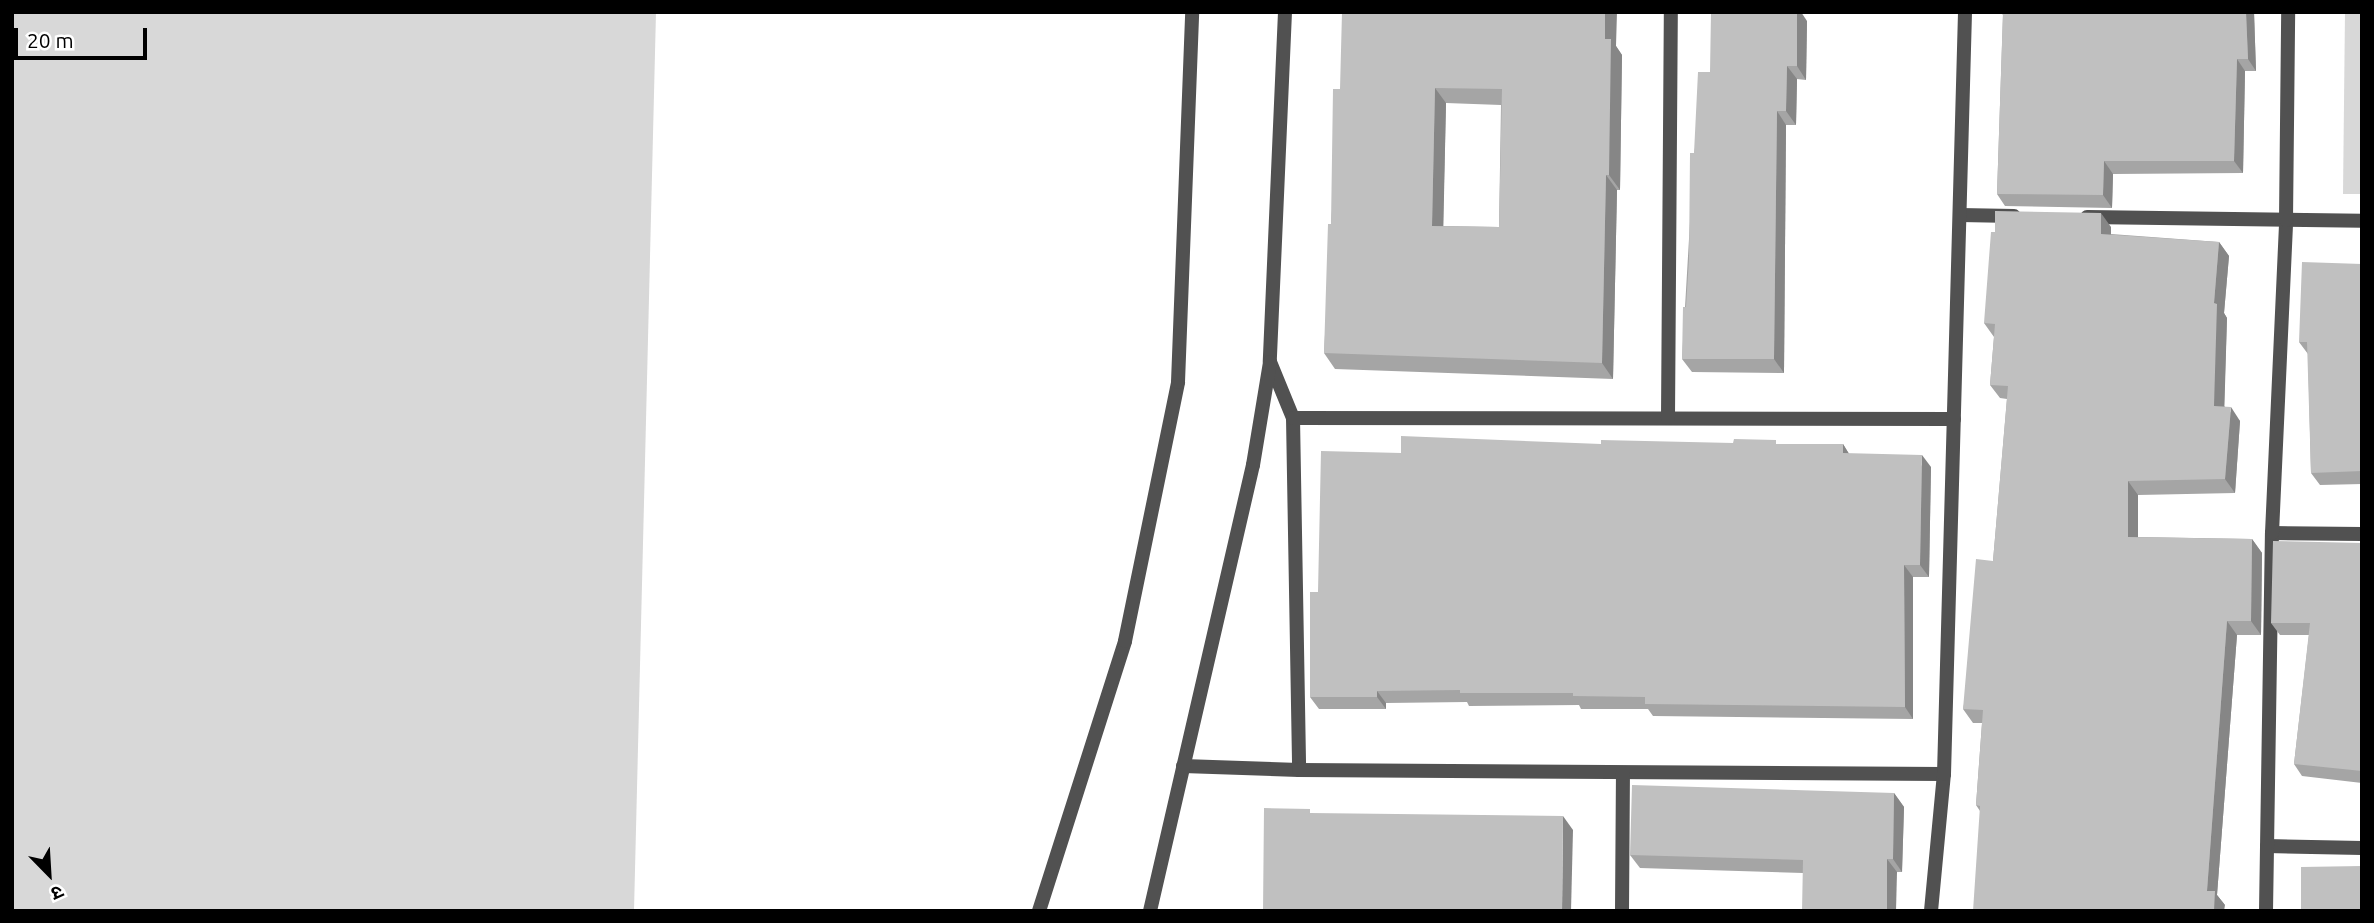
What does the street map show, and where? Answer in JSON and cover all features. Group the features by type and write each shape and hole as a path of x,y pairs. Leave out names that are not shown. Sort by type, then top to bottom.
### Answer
{"street":[{"path":"1039,911 1125,641 1178,382 1192,12"},
{"path":"1150,911 1253,466 1270,362 1285,12"},
{"path":"1668,418 1671,12"},
{"path":"1931,911 1944,775 1965,12"},
{"path":"2266,911 2272,533 2286,220 2288,12"},
{"path":"1959,215 2026,216"},
{"path":"2067,217 2362,221"},
{"path":"1270,362 1293,418 1299,770"},
{"path":"1293,418 1955,419"},
{"path":"2272,533 2362,534"},
{"path":"1183,766 1623,774 1944,775"},
{"path":"1622,911 1623,774"},
{"path":"2267,846 2362,848"}],"shaded area":[{"path":"12,12 656,12 634,911 12,911"},
{"path":"2345,12 2362,12 2362,194 2343,194"}],"building":[{"path":"1342,12 1605,12 1605,39 1611,39 1602,363 1324,353 1328,224 1331,224 1333,89 1340,89","holes":["1435,88 1502,89 1499,227 1432,226"]},
{"path":"1711,12 1797,12 1797,66 1787,66 1786,111 1777,111 1774,359 1682,359 1683,307 1686,307 1689,259 1690,153 1694,153 1698,72 1710,72"},
{"path":"2003,12 2246,12 2248,59 2237,59 2234,161 2104,161 2103,195 1997,194"},
{"path":"1995,211 2101,213 2101,234 2219,242 2214,303 2217,304 2214,406 2231,407 2225,479 2128,481 2128,537 2252,539 2251,621 2227,621 2207,891 2215,891 2214,911 1973,911 1980,806 1976,805 1983,710 1963,709 1976,559 1993,561 2008,386 1990,385 1995,324 1984,323"},
{"path":"2302,262 2362,264 2362,471 2311,473 2307,342 2299,342"},
{"path":"1401,436 1601,444 1601,440 1733,443 1734,439 1776,440 1776,444 1843,444 1843,453 1922,455 1920,565 1904,565 1905,707 1645,704 1645,697 1573,696 1573,693 1460,693 1460,690 1377,691 1377,697 1310,697 1310,592 1318,592 1321,451 1401,453"},
{"path":"2273,541 2362,543 2362,771 2294,764 2310,623 2271,623"},
{"path":"1632,785 1894,793 1893,859 1887,859 1887,911 1802,911 1803,860 1630,855"},
{"path":"1264,808 1310,809 1310,813 1563,816 1562,911 1263,911"},
{"path":"2362,866 2362,911 2301,911 2301,867"}]}
